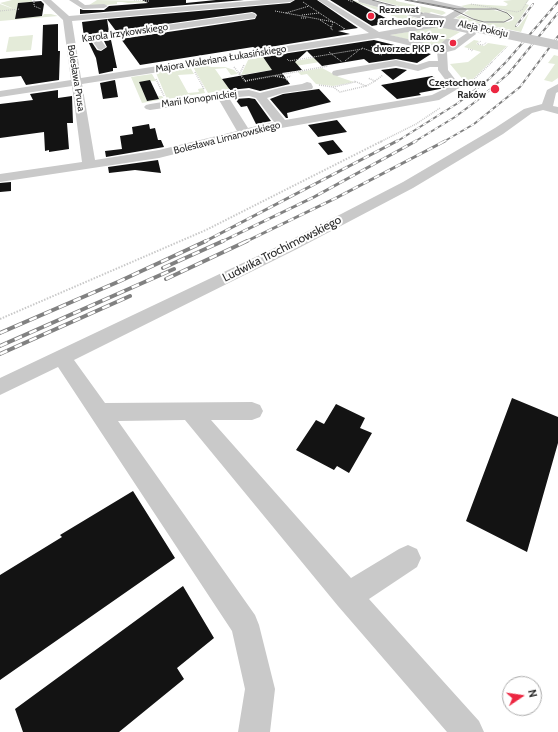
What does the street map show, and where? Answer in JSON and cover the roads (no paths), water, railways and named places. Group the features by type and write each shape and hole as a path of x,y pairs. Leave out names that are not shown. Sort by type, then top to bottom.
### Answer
{"street":[{"path":"46,0 67,20 167,11 235,2 290,0"},
{"path":"73,0 83,7 109,6"},
{"path":"174,2 201,0"},
{"path":"322,0 378,35 442,50 452,48 472,34 470,32 439,24"},
{"name":"Aleja Pokoju","path":"362,0 425,17 558,45"},
{"path":"421,0 464,3 462,10 439,24"},
{"path":"162,1 178,33 255,18 235,2"},
{"name":"Bolesława Prusa","path":"67,20 80,50 77,82 89,164"},
{"name":"Majora Waleriana Łukasińskiego","path":"0,94 378,35 439,24"},
{"name":"Karola Irzykowskiego","path":"80,50 105,47 95,38 178,33"},
{"name":"Bolesława Limanowskiego","path":"0,178 173,151 244,132 282,124 435,98 456,87 445,73 442,64 442,50"},
{"path":"338,69 396,63 418,68 429,64 442,64"},
{"name":"Marii Konopnickiej","path":"150,107 242,93 258,95 308,87 310,84"},
{"path":"553,110 551,92 558,87"},
{"path":"258,95 282,124"},
{"path":"222,96 244,132"},
{"name":"Ludwika Trochimowskiego","path":"0,387 291,246 408,185 499,131 528,111 536,108 553,110"},
{"path":"51,170 77,154 86,145"},
{"path":"62,358 246,625 260,689 254,732"},
{"path":"100,412 252,411"},
{"path":"191,412 348,596 468,732"},
{"path":"348,596 408,558"}],"tram line":[{"path":"372,0 429,15 558,42"},
{"path":"405,0 452,9 473,19 484,22 504,22 512,18 507,13 496,9 457,9 409,0"}],"railway":[{"path":"396,142 458,103 489,79 506,62 558,2"},
{"path":"516,26 533,4"},
{"path":"414,142 455,117 479,99 509,73 558,13"},
{"path":"443,142 474,124 520,87 558,36"},
{"path":"205,241 397,141"},
{"path":"221,242 314,197 416,141"},
{"path":"245,242 336,198 445,141"},
{"path":"0,333 120,281 205,241"},
{"path":"163,268 223,241"},
{"path":"166,279 247,241"},
{"path":"0,346 174,269"},
{"path":"0,354 130,296"}],"place":[{"name":"Rezerwat archeologiczny","path":"371,16"},
{"name":"Raków - dworzec PKP 03","path":"453,43"},
{"name":"Częstochowa Raków","path":"495,89"}]}
